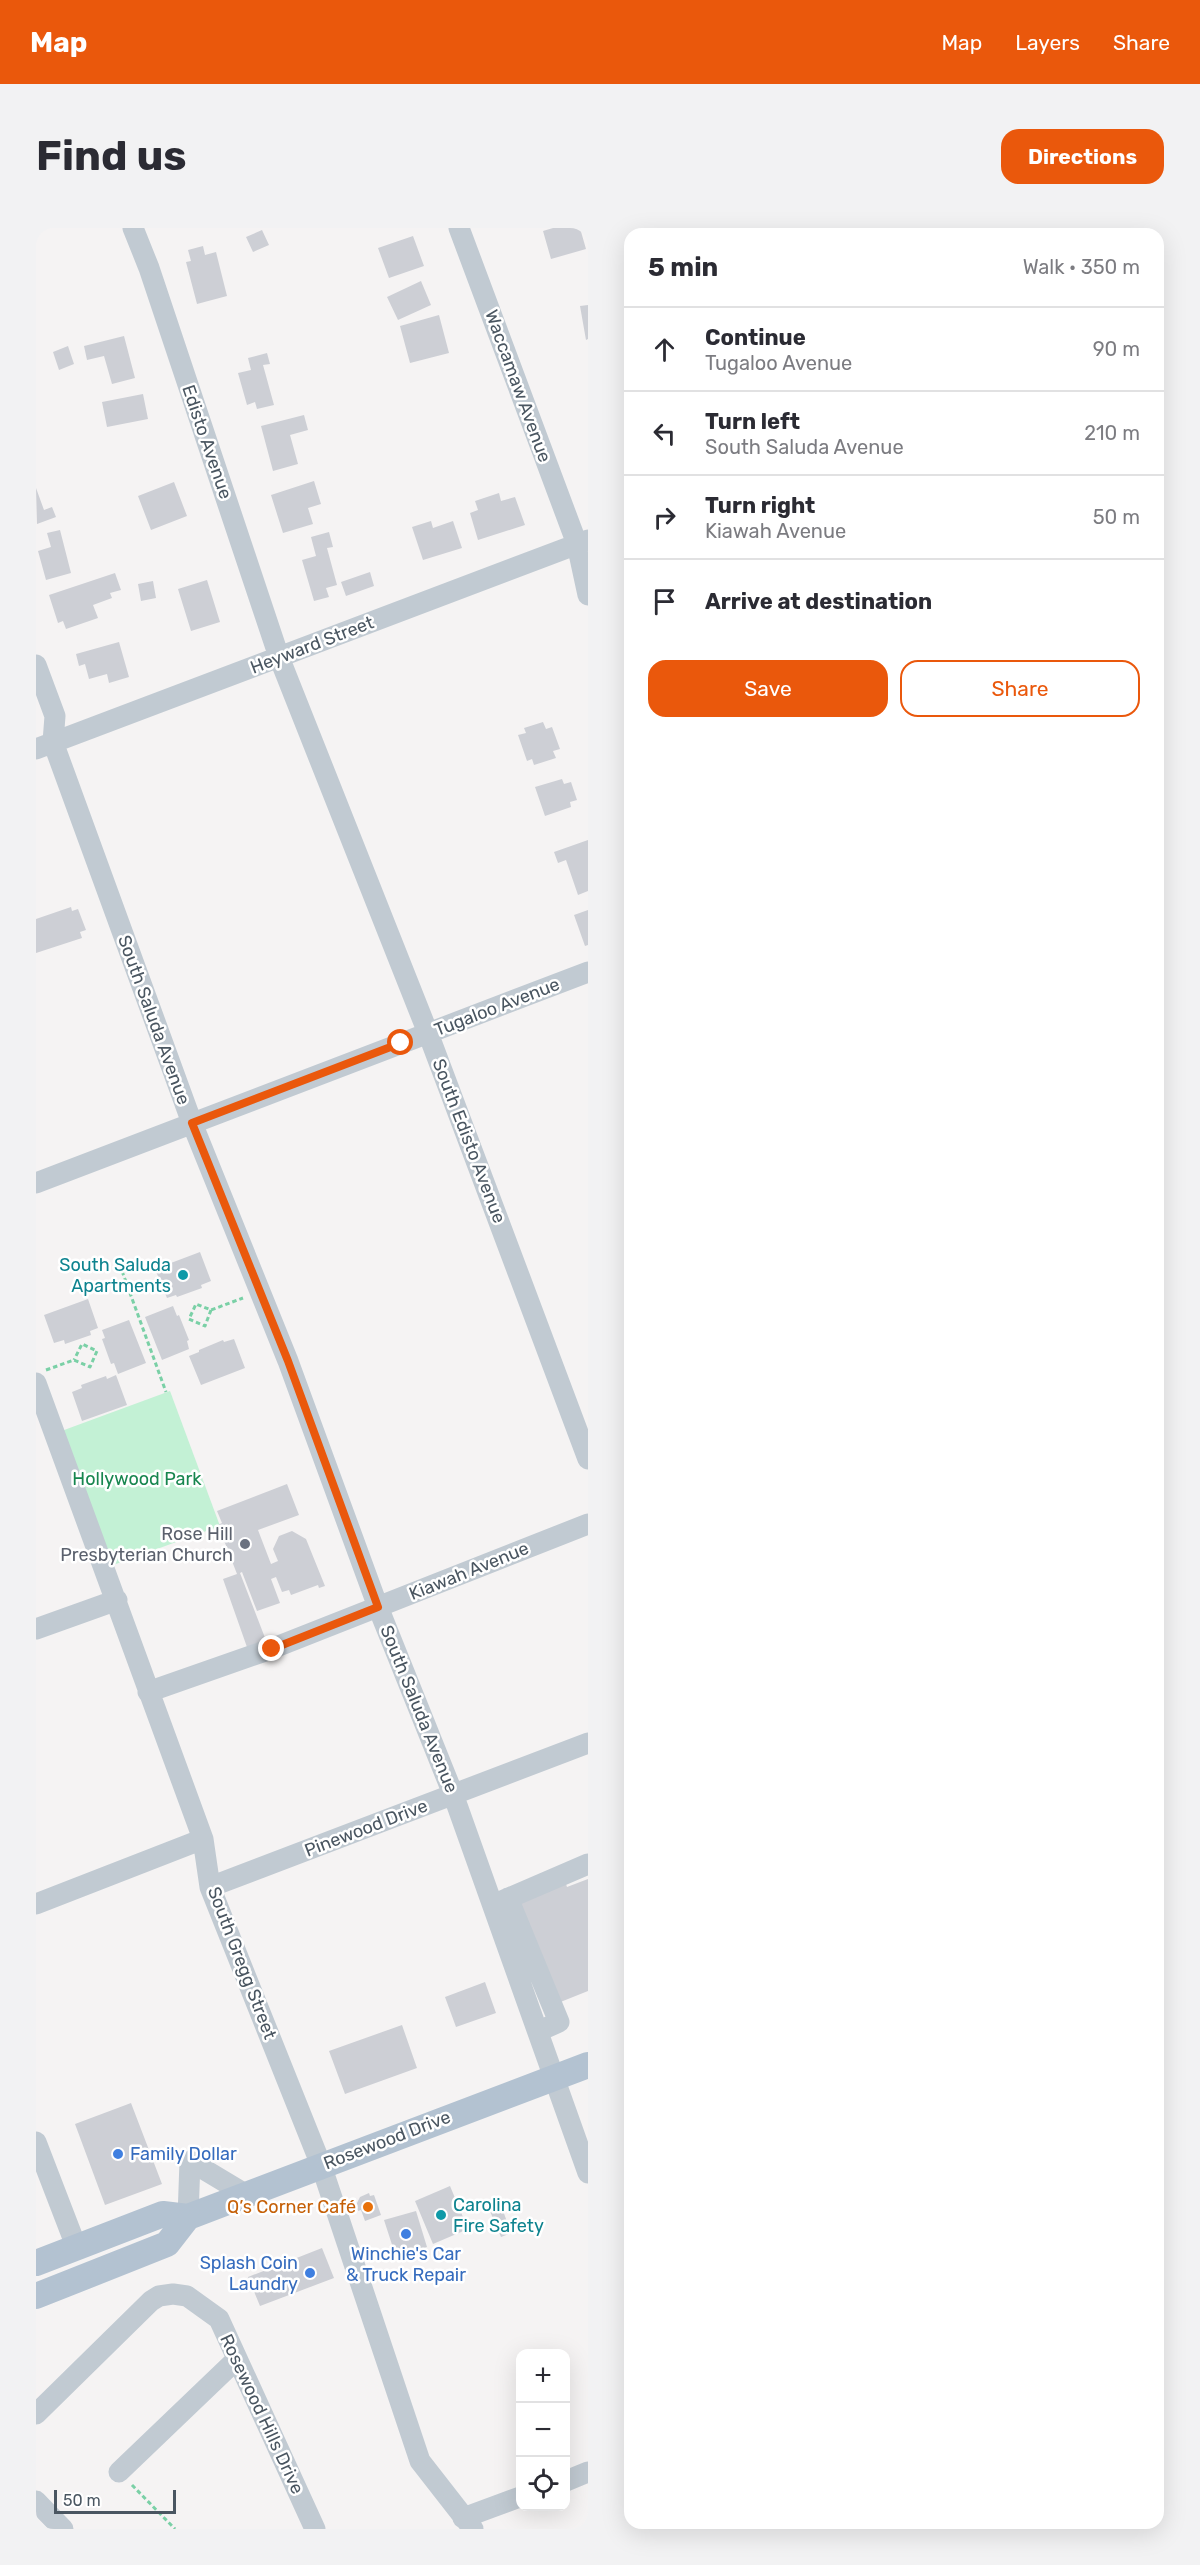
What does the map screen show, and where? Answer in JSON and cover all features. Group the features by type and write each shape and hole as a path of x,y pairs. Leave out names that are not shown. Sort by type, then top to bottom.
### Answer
{"main road":[{"name":"Rosewood Drive","path":"36,2263 163,2214 188,2217 588,2065"},
{"path":"36,2296 167,2244 188,2217"}],"street":[{"name":"Edisto Avenue","path":"133,228 149,268 279,657"},
{"name":"Waccamaw Avenue","path":"459,228 583,542 588,595"},
{"name":"Heyward Street","path":"42,742 279,657 583,542"},
{"name":"South Edisto Avenue","path":"279,657 582,1423 588,1459"},
{"path":"36,664 55,716 42,742"},
{"name":"South Saluda Avenue","path":"42,742 288,1361 378,1607 535,1990 539,2031 588,2173"},
{"name":"Tugaloo Avenue","path":"36,1183 588,972"},
{"name":"South Gregg Street","path":"36,1383 203,1839 210,1887 321,2165 420,2461 468,2523"},
{"name":"Kiawah Avenue","path":"148,1692 272,1649 588,1524"},
{"path":"36,1629 117,1600"},
{"name":"Pinewood Drive","path":"210,1887 588,1743"},
{"path":"36,1904 203,1839"},
{"path":"500,1902 588,1864"},
{"path":"36,2142 76,2247"},
{"path":"188,2217 190,2160 245,2194"},
{"name":"Rosewood Hills Drive","path":"36,2414 159,2296 173,2294 187,2296 219,2319 315,2529"},
{"path":"119,2472 237,2359"},
{"path":"570,2479 588,2472"},
{"path":"468,2523 516,2499"},
{"path":"36,2501 63,2529"}],"path":[{"path":"122,1271 166,1392"},
{"path":"211,1310 205,1326 189,1319 196,1304 211,1310 248,1296"},
{"path":"36,1373 74,1360 90,1367 97,1351 81,1344 74,1360"},
{"path":"119,2472 175,2529"}],"green space":[{"name":"Hollywood Park","path":"170,1391 220,1526 105,1568 56,1433"}],"building":[{"path":"553,228 580,228 586,249 551,259 543,231"},
{"path":"262,230 269,245 253,252 246,237"},
{"path":"413,236 424,266 389,278 378,248"},
{"path":"203,246 205,255 216,252 227,296 197,304 186,262 191,261 188,250"},
{"path":"421,281 431,305 398,320 387,297"},
{"path":"588,305 588,339 586,340 580,306"},
{"path":"439,315 449,353 410,363 400,326"},
{"path":"124,336 135,378 112,384 104,356 87,360 84,346"},
{"path":"68,346 74,364 59,370 53,352"},
{"path":"267,353 270,364 263,365 274,405 257,409 255,402 247,405 238,373 251,370 248,358"},
{"path":"143,394 148,419 107,427 102,402"},
{"path":"304,415 308,430 290,435 298,464 273,471 261,426"},
{"path":"314,481 321,504 308,508 313,524 283,533 271,495"},
{"path":"174,482 187,516 151,530 138,496"},
{"path":"36,488 44,510 52,507 56,517 37,524"},
{"path":"499,493 501,501 515,497 525,525 478,540 470,513 478,510 475,501"},
{"path":"431,521 433,528 453,521 462,548 423,560 412,527"},
{"path":"60,530 71,573 46,580 38,551 51,547 47,533"},
{"path":"329,532 333,547 327,548 337,585 326,588 329,597 314,601 302,560 316,556 311,537"},
{"path":"370,572 374,586 346,596 341,582"},
{"path":"115,573 121,590 110,593 112,598 93,605 98,618 66,629 63,621 58,623 49,595"},
{"path":"207,580 220,622 191,631 178,589"},
{"path":"153,581 156,598 141,601 138,584"},
{"path":"119,642 129,677 109,683 107,674 89,679 85,664 79,666 76,654"},
{"path":"543,722 546,729 552,727 560,749 553,751 556,758 534,765 532,759 527,761 518,735 526,733 524,728"},
{"path":"562,779 564,784 571,782 577,800 570,802 571,807 545,816 535,787"},
{"path":"588,840 588,891 578,895 566,860 558,863 554,852"},
{"path":"71,907 72,911 78,909 86,930 80,932 82,938 36,953 36,919"},
{"path":"588,910 588,945 585,946 574,915"},
{"name":"South Saluda Apartments","path":"200,1252 211,1281 201,1285 202,1288 167,1298 155,1269"},
{"name":"South Saluda Apartments","path":"88,1299 98,1328 90,1331 91,1335 65,1344 64,1340 54,1343 44,1315"},
{"name":"South Saluda Apartments","path":"173,1306 189,1340 187,1341 189,1349 162,1360 145,1317"},
{"name":"South Saluda Apartments","path":"129,1320 146,1363 118,1374 114,1363 111,1364 102,1339 105,1338 102,1330"},
{"path":"234,1339 245,1368 201,1385 189,1356 223,1340 224,1342"},
{"path":"116,1375 127,1405 82,1421 72,1392 82,1388 81,1385"},
{"name":"Rose Hill Presbyterian Church","path":"287,1484 299,1515 258,1530 271,1564 278,1561 273,1549 279,1536 292,1531 306,1539 325,1586 319,1588 318,1585 291,1595 289,1590 282,1592 276,1577 271,1579 280,1603 257,1611 242,1572 240,1573 267,1643 248,1650 223,1579 237,1574 218,1525 222,1523 217,1511"},
{"path":"588,1879 588,1991 558,2003 518,1899 565,1881 567,1887"},
{"path":"485,1982 496,2013 456,2027 445,1997"},
{"path":"402,2025 417,2068 345,2094 329,2051"},
{"name":"Family Dollar","path":"131,2103 162,2184 105,2205 75,2124"},
{"name":"Carolina Fire Safety","path":"450,2186 468,2229 433,2244 415,2201"},
{"name":"Q’s Corner Café","path":"369,2193 370,2196 374,2195 381,2215 365,2221 361,2210 358,2211 356,2205 360,2197"},
{"path":"501,2205 511,2233 501,2237 489,2209"},
{"name":"Winchie's Car & Truck Repair","path":"416,2211 427,2247 396,2257 384,2220"},
{"path":"322,2248 334,2278 260,2306 248,2277"}],"place":[{"name":"South Saluda Apartments","path":"183,1275"},
{"name":"Rose Hill Presbyterian Church","path":"245,1544"},
{"name":"Family Dollar","path":"118,2154"},
{"name":"Q’s Corner Café","path":"368,2207"},
{"name":"Carolina Fire Safety","path":"441,2215"},
{"name":"Winchie's Car & Truck Repair","path":"406,2234"},
{"name":"Splash Coin Laundry","path":"310,2273"}],"route":[{"path":"272,1649 378,1607 288,1361 192,1123 401,1043"}]}
